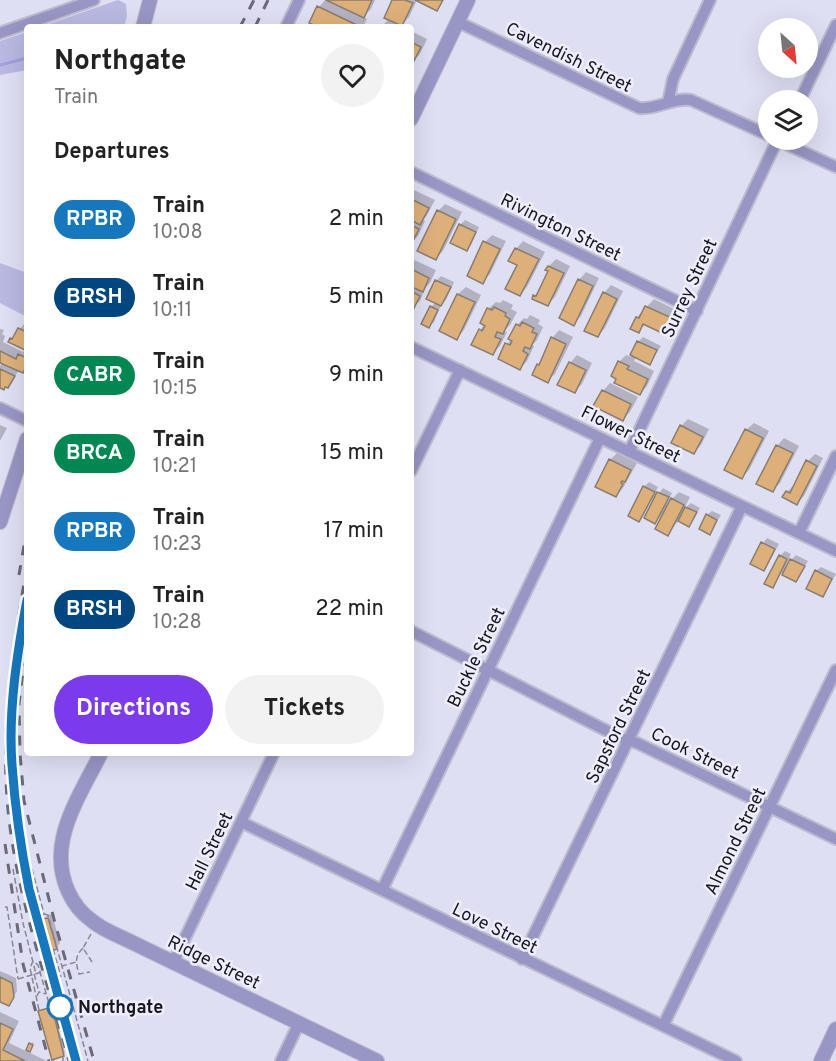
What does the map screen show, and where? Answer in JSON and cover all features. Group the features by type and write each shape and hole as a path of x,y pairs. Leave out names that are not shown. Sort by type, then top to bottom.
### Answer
{"street":[{"path":"26,24 94,0"},
{"path":"144,24 150,0"},
{"path":"287,24 299,0"},
{"path":"414,113 468,0"},
{"path":"668,103 673,79 710,0"},
{"name":"Cavendish Street","path":"458,22 633,106 648,108 682,99 691,100 758,130"},
{"path":"0,33 24,25"},
{"path":"805,90 836,25"},
{"name":"Surrey Street","path":"629,452 774,150"},
{"path":"799,150 836,168"},
{"name":"Rivington Street","path":"414,173 697,311"},
{"name":"Flower Street","path":"414,348 836,551"},
{"path":"414,465 460,370"},
{"path":"0,408 24,420"},
{"name":"Buckle Street","path":"382,890 600,438"},
{"path":"0,522 24,448"},
{"path":"799,533 836,456"},
{"name":"Sapsford Street","path":"522,959 742,506"},
{"name":"Cook Street","path":"414,633 629,741 836,839"},
{"name":"Almond Street","path":"663,1026 836,670"},
{"name":"Ridge Street","path":"100,756 64,831 60,852 61,870 70,896 90,920 173,963 377,1061"},
{"name":"Hall Street","path":"173,963 273,756"},
{"name":"Love Street","path":"241,822 736,1061"},
{"path":"281,1061 299,1023"},
{"path":"821,1061 836,1029"}],"path":[{"path":"13,869 23,923 35,969 39,992 37,997"},
{"path":"32,869 44,914 48,915 88,1061"},
{"path":"6,907 18,979 75,961"},
{"path":"44,914 41,918 81,1061"},
{"path":"90,972 79,974 75,961 77,954 91,934"},
{"path":"53,950 56,945"},
{"path":"49,946 53,950 60,972 61,977 58,981"},
{"path":"83,948 92,962"},
{"path":"33,961 38,965 50,1007"},
{"path":"33,961 30,968 39,1010"},
{"path":"61,977 66,979"},
{"path":"39,992 46,994"}],"shaded area":[{"path":"118,0 126,4 125,24 49,24"},
{"path":"24,33 24,71 0,75 0,41"},
{"path":"0,263 24,272 24,315 0,303"}],"building":[{"path":"326,0 372,0 364,18"},
{"path":"392,0 405,0 413,3 403,24 384,18"},
{"path":"415,0 443,0 437,11"},
{"path":"317,6 355,24 311,24 309,23"},
{"path":"414,44 421,47 414,61"},
{"path":"414,200 429,208 420,225 414,222"},
{"path":"437,210 456,219 436,260 417,251"},
{"path":"459,224 476,232 467,251 450,243"},
{"path":"414,226 419,229 414,239"},
{"path":"483,241 500,249 483,284 467,276"},
{"path":"515,248 539,259 520,296 505,289 517,265 508,261"},
{"path":"548,266 564,273 548,306 532,299 533,295 536,296 548,271 545,270"},
{"path":"414,270 429,278 423,292 414,288"},
{"path":"578,279 593,286 574,326 559,318"},
{"path":"435,280 451,287 441,306 426,299"},
{"path":"603,292 617,299 598,337 584,331"},
{"path":"414,293 420,296 414,308"},
{"path":"457,294 475,302 457,340 439,331"},
{"path":"430,306 438,310 429,328 421,324"},
{"path":"645,306 672,318 664,334 643,324 639,333 630,329"},
{"path":"494,307 506,313 505,316 510,319 503,334 497,332 495,337 501,339 493,355 471,345 479,329 482,331 485,326 480,323 487,308 492,310"},
{"path":"522,322 534,328 532,332 537,334 530,349 525,347 523,351 528,354 520,370 498,359 505,343 510,345 512,341 508,339 516,324 520,326"},
{"path":"18,328 24,331 24,350 8,342 10,338 12,339"},
{"path":"551,337 566,344 548,383 532,375"},
{"path":"637,341 657,350 650,365 630,355"},
{"path":"0,351 16,359 18,354 24,357 24,371 23,373 0,363"},
{"path":"618,361 629,366 627,369 648,379 640,395 614,383 616,379 611,376"},
{"path":"569,362 586,370 575,393 557,385"},
{"path":"0,369 15,376 8,388 5,387 4,390 0,388"},
{"path":"602,390 631,404 623,421 593,406"},
{"path":"680,425 703,437 694,454 671,443"},
{"path":"745,429 763,438 742,479 724,470"},
{"path":"776,445 793,453 773,492 756,484"},
{"path":"609,459 631,470 625,482 622,481 623,484 616,497 595,487"},
{"path":"806,460 817,466 797,505 782,497 786,491 790,493"},
{"path":"643,486 655,492 639,522 628,516"},
{"path":"657,492 669,497 655,524 644,518"},
{"path":"671,498 684,505 668,536 655,529"},
{"path":"685,507 697,512 689,527 678,521"},
{"path":"706,514 717,520 710,535 699,529"},
{"path":"761,542 775,549 764,571 750,564"},
{"path":"779,555 787,559 773,588 764,584"},
{"path":"790,559 805,566 796,582 782,575"},
{"path":"815,570 832,579 823,597 806,589"},
{"path":"48,918 57,949 50,951 41,919"},
{"path":"0,977 12,983 14,997 9,1006 0,1002"},
{"path":"52,1007 64,1056 52,1060 38,1011"},
{"path":"0,1023 13,1029 3,1050 25,1061 0,1061"},
{"path":"29,1043 33,1045 30,1052 26,1050"}],"waterway":[{"path":"0,65 24,59"}],"railway":[{"path":"242,24 254,0"},
{"path":"256,24 268,0"},
{"path":"19,575 24,546"},
{"path":"24,584 9,688 6,749 8,810 25,905 69,1061"},
{"path":"24,662 19,704 24,801 94,1061"},
{"path":"5,844 23,964 49,1061"}],"train":[{"name":"RPBR","path":"24,618 13,705 12,764 23,862 34,912 76,1061"}],"place":[{"name":"Northgate","path":"60,1007"}]}
